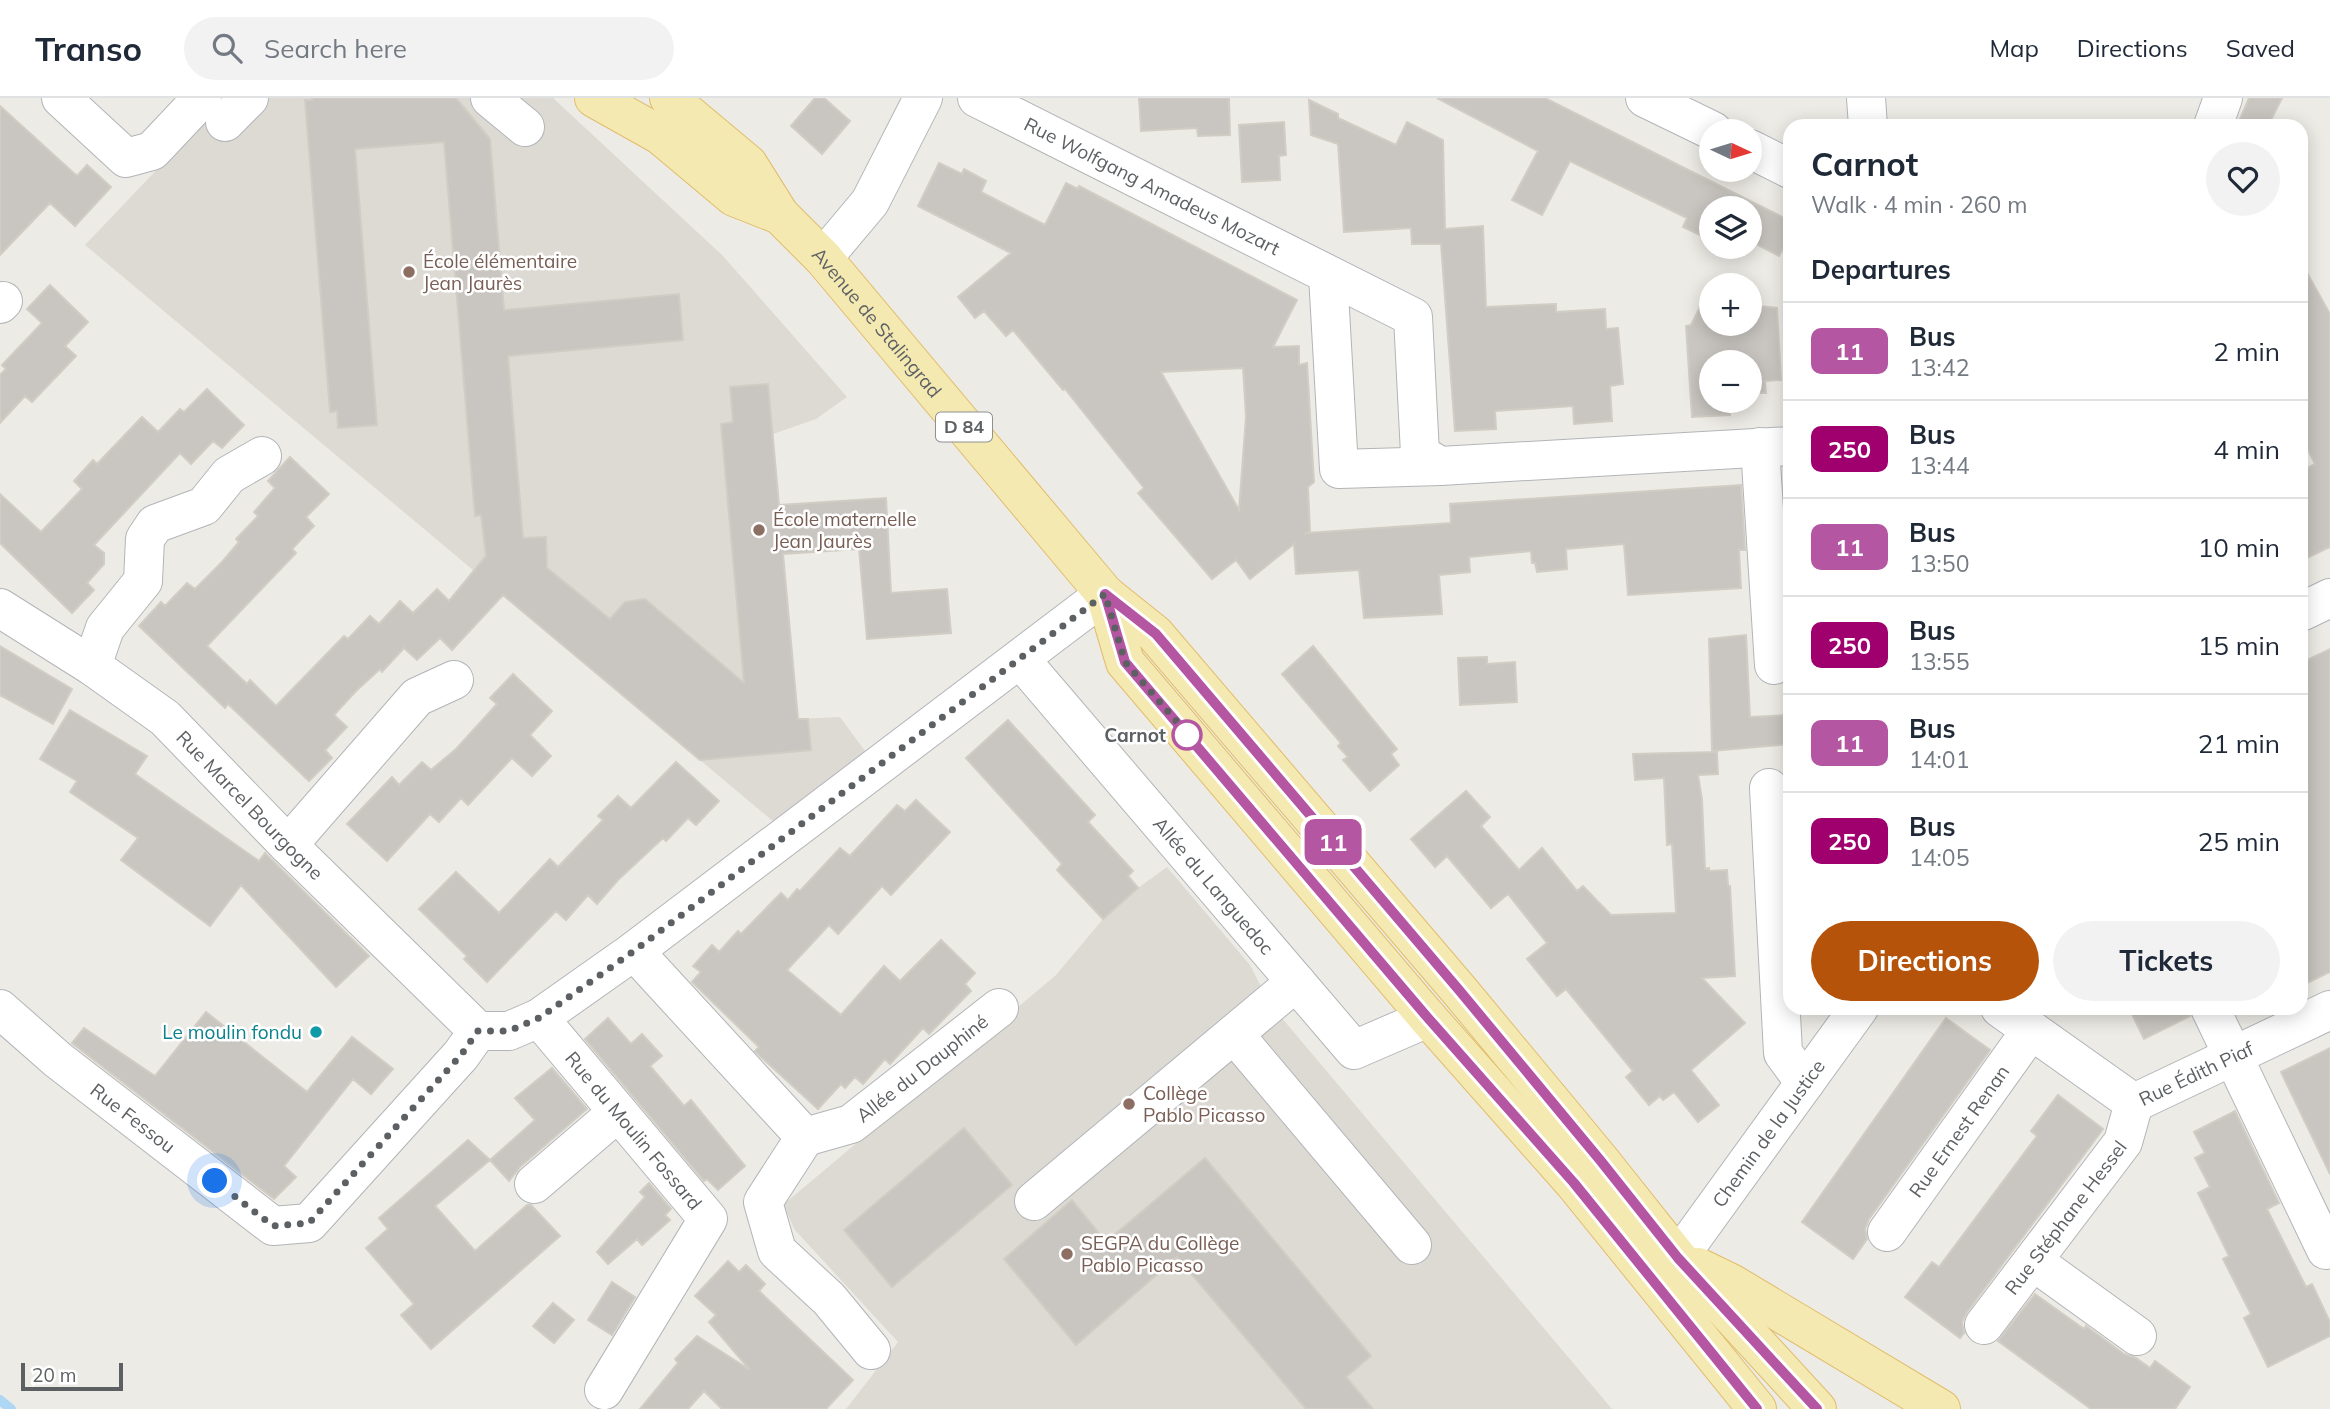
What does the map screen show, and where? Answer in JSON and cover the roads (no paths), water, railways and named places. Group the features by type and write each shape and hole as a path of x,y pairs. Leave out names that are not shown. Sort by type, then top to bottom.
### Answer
{"main road":[{"name":"Avenue de Stalingrad","path":"594,98 660,135 734,197 780,215"},
{"name":"Avenue de Stalingrad","path":"670,98 748,164 780,215 823,258 1105,594 1156,634 1459,990 1678,1258 1817,1409"},
{"name":"Avenue de Stalingrad","path":"1105,594 1125,662 1428,1018 1574,1183 1748,1402"},
{"path":"1678,1258 1731,1283 1941,1409"}],"street":[{"path":"61,98 126,158 152,151 225,106"},
{"path":"490,98 525,127"},
{"path":"823,258 870,202 923,98"},
{"name":"Rue Wolfgang Amadeus Mozart","path":"977,98 1413,317 1420,454 1440,466"},
{"path":"1645,98 1699,124"},
{"path":"1866,98 1868,119"},
{"path":"2216,119 2223,98"},
{"path":"1762,155 1783,164"},
{"path":"1328,275 1339,468 1440,466 1775,447 1774,665"},
{"path":"92,666 105,628 143,581 145,539 155,524 204,506 229,475 262,456"},
{"path":"478,1031 509,1031 539,1018 634,951 1105,594"},
{"path":"2308,609 2330,598"},
{"name":"Rue Marcel Bourgogne","path":"0,608 92,666 164,718 288,845 478,1031"},
{"name":"Allée du Languedoc","path":"1020,659 1354,1050 1428,1018"},
{"path":"288,845 417,697 454,680"},
{"path":"1769,788 1783,1053 1805,1083"},
{"path":"634,951 805,1137 763,1202 777,1251 829,1299 871,1350"},
{"path":"1034,1201 1296,982"},
{"name":"Allée du Dauphiné","path":"805,1137 851,1124 999,1008"},
{"name":"Rue Fessou","path":"0,1009 58,1060 273,1226 309,1223 452,1065 478,1031"},
{"name":"Rue Édith Piaf","path":"2011,1015 2134,1103 2330,1010"},
{"name":"Chemin de la Justice","path":"1678,1258 1854,1015"},
{"name":"Rue Ernest Renan","path":"1887,1232 2009,1015"},
{"path":"2213,1015 2326,1250"},
{"name":"Rue du Moulin Fossard","path":"539,1018 708,1219 604,1390"},
{"path":"1234,1034 1412,1245"},
{"name":"Rue Stéphane Hessel","path":"1984,1325 2123,1142 2134,1103"},
{"path":"534,1184 618,1112"},
{"path":"2033,1261 2137,1336"}],"waterway":[{"path":"0,1400 11,1409"}],"place":[{"name":"École élémentaire Jean Jaurès","path":"409,272"},
{"name":"École maternelle Jean Jaurès","path":"759,530"},
{"name":"Carnot","path":"1187,735"},
{"name":"Le moulin fondu","path":"316,1032"},
{"name":"Collège Pablo Picasso","path":"1129,1104"},
{"name":"SEGPA du Collège Pablo Picasso","path":"1067,1254"}]}
